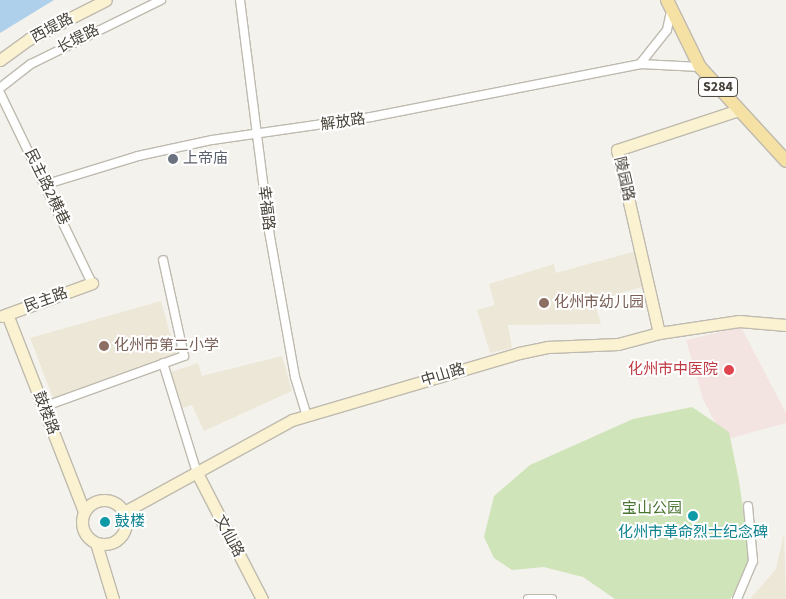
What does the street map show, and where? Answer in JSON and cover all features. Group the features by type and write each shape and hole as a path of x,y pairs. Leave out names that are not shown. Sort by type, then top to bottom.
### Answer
{"main road":[{"name":"S284","path":"669,5 700,68 786,161"}],"street":[{"name":"西堤路","path":"0,60 29,39 106,0"},
{"name":"长堤路","path":"0,88 39,60 161,0"},
{"name":"幸福路","path":"240,0 269,231 295,377 306,414"},
{"path":"640,64 667,30 669,5"},
{"name":"解放路","path":"47,184 170,148 257,133 371,118 640,64 700,68"},
{"name":"民主路2横巷","path":"0,93 47,184 92,283"},
{"name":"陵园路","path":"659,333 618,150 739,110"},
{"path":"43,407 184,356 163,260"},
{"name":"民主路","path":"4,315 92,283"},
{"name":"鼓楼路","path":"4,315 43,407 84,512"},
{"name":"中山路","path":"124,512 197,473 236,448 306,414 533,349 618,344 659,333 739,321 786,325"},
{"path":"163,363 197,473"},
{"name":"文仙路","path":"197,473 262,599"},
{"path":"96,543 109,544 120,537 126,524 124,512 107,500 93,502 84,512 82,528 96,543 112,599"},
{"path":"737,599 752,561 748,506"},
{"path":"528,599 552,599"}],"shaded area":[{"name":"化州市幼儿园","path":"636,251 642,287 594,301 601,324 508,325 512,348 490,353 477,310 495,305 489,284 554,264 556,273"},
{"name":"化州市第二小学","path":"161,301 176,354 53,398 30,338"},
{"name":"化州市中医院","path":"741,327 786,413 786,423 724,440 703,399 686,340"},
{"name":"化州市第二小学","path":"282,356 292,391 204,431 192,405 183,408 171,372 198,363 202,376"},
{"path":"784,533 786,599 750,599 776,569"}],"green space":[{"name":"宝山公园","path":"692,407 729,432 739,481 750,557 744,579 730,599 615,599 583,577 544,567 512,570 494,558 484,537 494,496 530,465 633,419"}],"water":[{"path":"0,0 54,0 0,33"}],"place":[{"name":"上帝庙","path":"173,159"},
{"name":"化州市幼儿园","path":"544,303"},
{"name":"化州市第二小学","path":"104,346"},
{"name":"化州市中医院","path":"729,370"},
{"name":"化州市革命烈士纪念碑","path":"693,516"},
{"name":"鼓楼","path":"105,522"}]}
